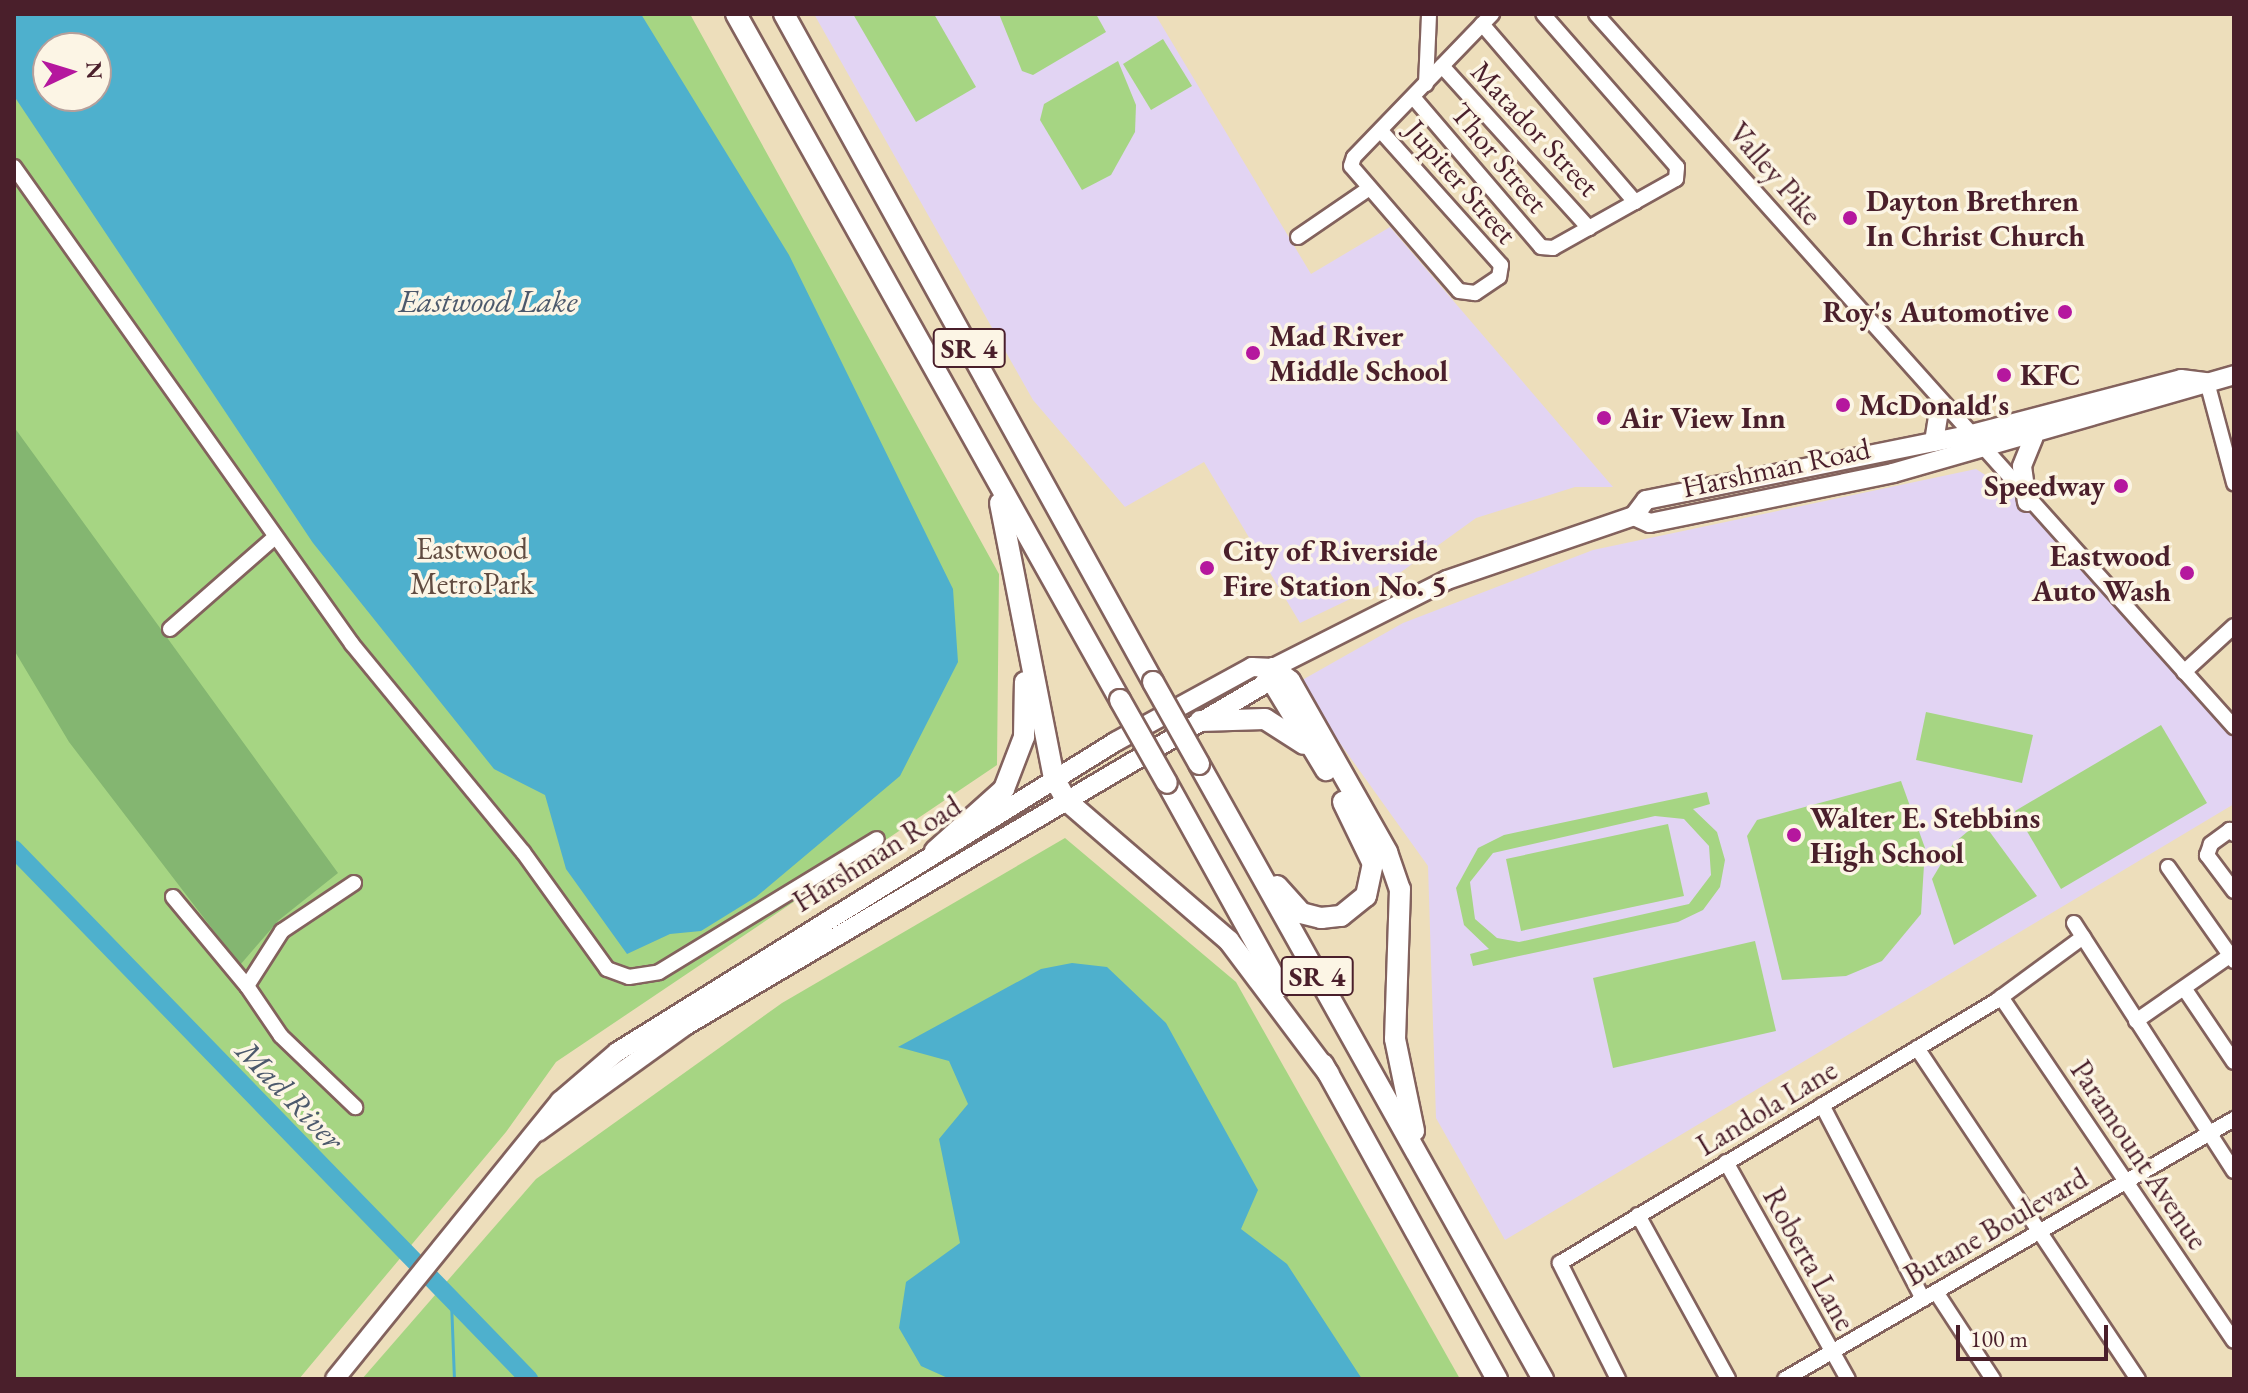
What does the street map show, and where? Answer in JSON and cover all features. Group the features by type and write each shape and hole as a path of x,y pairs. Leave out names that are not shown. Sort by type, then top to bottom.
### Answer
{"highway":[{"name":"SR 4","path":"736,14 1497,1379"},
{"name":"SR 4","path":"784,14 1543,1379"},
{"path":"974,437 1008,526 1054,778 1067,801 1229,941 1329,1074"},
{"path":"935,851 990,807 1015,768 1026,707 1021,610"},
{"path":"1229,819 1301,913 1321,918 1355,909 1366,896 1373,864 1322,764 1277,689 1273,668"},
{"path":"1273,668 1290,681 1387,852 1400,889 1399,1084 1435,1187"},
{"path":"1200,721 1265,719 1322,764"}],"main road":[{"name":"Harshman Road","path":"335,1379 538,1132 560,1101 617,1052 1054,778 1252,667 1273,668 1447,580 1634,516 1663,521 1981,450 2034,437 2234,375"},
{"name":"Harshman Road","path":"1634,516 1646,500 1968,435 2181,379 2207,382"},
{"path":"1934,442 1940,405"},
{"path":"2027,502 2022,466 2034,437"},
{"name":"Harshman Road","path":"538,1132 685,1026 1263,685 1273,668"}],"street":[{"path":"1426,84 1429,14"},
{"path":"1543,14 1677,167 1676,179 1589,228"},
{"name":"Valley Pike","path":"1596,14 1940,405 2234,727"},
{"path":"1298,237 1368,189 1351,161 1487,19 1635,202"},
{"name":"Matador Street","path":"1442,66 1589,228"},
{"name":"Thor Street","path":"1413,97 1548,249 1589,228"},
{"name":"Jupiter Street","path":"1368,189 1459,291 1475,293 1501,274 1381,131"},
{"path":"14,167 275,537 613,974 634,977 682,960 877,839"},
{"path":"2207,382 2234,483"},
{"path":"170,629 275,537"},
{"path":"2184,672 2234,626"},
{"path":"2232,832 2207,855 2234,891"},
{"path":"2136,1021 2233,957 2168,867"},
{"path":"247,986 282,931 354,883"},
{"path":"173,897 247,986 281,1036 355,1107"},
{"path":"2074,923 2234,1171"},
{"name":"Landola Lane","path":"1618,1379 1560,1263 2001,997 2083,937"},
{"path":"2184,988 2234,1062"},
{"name":"Paramount Avenue","path":"2001,997 2234,1341"},
{"path":"1917,1048 2138,1379"},
{"path":"1822,1105 1930,1295 1993,1379"},
{"name":"Butane Boulevard","path":"1785,1379 2234,1119"},
{"name":"Roberta Lane","path":"1726,1162 1830,1352 1848,1379"},
{"path":"1638,1215 1728,1379"}],"shaded area":[{"name":"Mad River Middle School","path":"814,14 1155,14 1311,274 1390,227 1613,487 1575,487 1476,518 1390,580 1300,623 1204,462 1125,507 1033,400"},
{"name":"Walter E. Stebbins High School","path":"1976,469 2027,502 2234,727 2234,804 1505,1240 1436,1118 1428,866 1304,693 1304,679 1403,623 1593,550"}],"green space":[{"name":"Eastwood MetroPark","path":"14,14 690,14 999,574 997,765 556,1062 506,1132 299,1379 14,1379"},
{"path":"853,14 934,14 976,87 916,122"},
{"path":"999,14 1096,14 1106,32 1033,75 1022,71"},
{"path":"1163,39 1192,86 1151,110 1123,64"},
{"path":"1118,61 1136,105 1135,132 1111,175 1082,190 1040,120 1044,104"},
{"path":"14,427 338,873 279,920 240,965 69,742 14,650"},
{"path":"1926,712 2033,735 2022,783 1916,760"},
{"path":"2161,725 2207,803 2061,889 2015,811"},
{"path":"1901,781 1925,848 1921,914 1882,961 1846,976 1782,980 1747,836 1757,820"},
{"path":"1707,792 1710,804 1693,809 1717,832 1725,860 1720,887 1703,910 1678,922 1473,966 1470,954 1489,949 1464,925 1456,888 1478,848 1504,835","holes":["1655,816 1684,819 1709,846 1711,875 1689,904 1519,942 1497,938 1475,919 1470,882 1493,853"]},
{"path":"1981,820 2037,896 1954,945 1932,879 1953,844"},
{"path":"1668,824 1684,896 1521,931 1506,859"},
{"path":"1065,838 1236,982 1460,1379 362,1379 536,1179 782,1003"},
{"path":"1755,941 1776,1031 1613,1068 1593,978"}],"water":[{"name":"Eastwood Lake","path":"14,14 641,14 789,255 953,589 958,662 900,776 756,897 701,931 670,934 627,954 566,869 545,795 494,769 313,543 14,96"},
{"path":"1072,963 1107,967 1166,1023 1258,1190 1241,1229 1287,1264 1362,1379 950,1379 921,1366 899,1328 906,1282 960,1243 939,1139 968,1104 949,1061 898,1047 1041,969"}],"waterway":[{"name":"Mad River","path":"14,849 529,1379"},
{"path":"451,1301 454,1379"}],"place":[{"name":"Dayton Brethren In Christ Church","path":"1850,218"},
{"name":"Roy's Automotive","path":"2065,312"},
{"name":"Mad River Middle School","path":"1253,353"},
{"name":"KFC","path":"2004,375"},
{"name":"McDonald's","path":"1843,405"},
{"name":"Air View Inn","path":"1604,418"},
{"name":"Speedway","path":"2121,486"},
{"name":"City of Riverside Fire Station No. 5","path":"1207,568"},
{"name":"Eastwood Auto Wash","path":"2187,573"},
{"name":"Walter E. Stebbins High School","path":"1794,835"}]}
